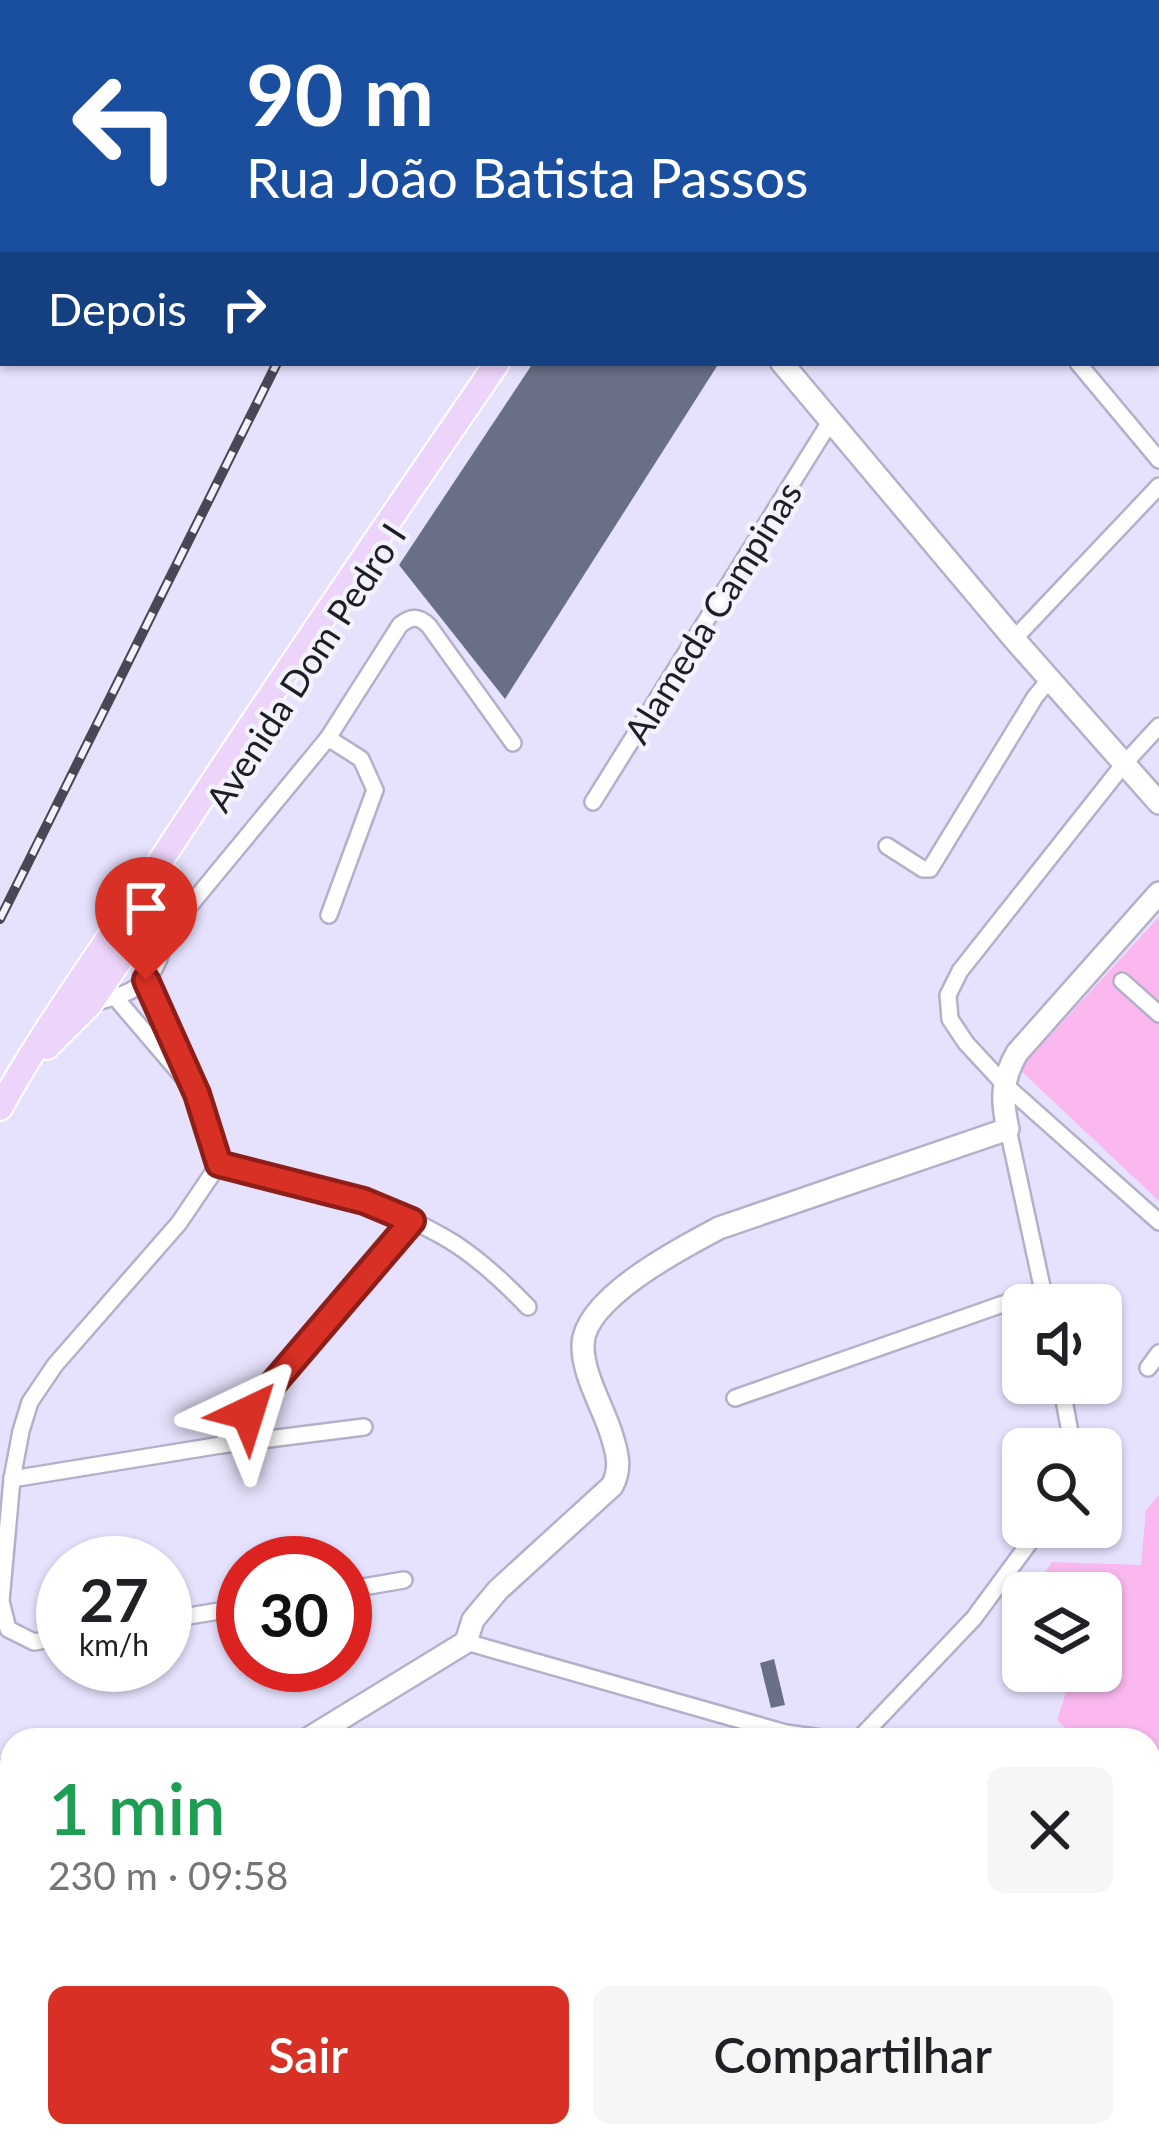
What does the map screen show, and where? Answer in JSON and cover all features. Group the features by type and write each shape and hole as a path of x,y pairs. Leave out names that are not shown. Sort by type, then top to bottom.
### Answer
{"main road":[{"name":"Avenida Dom Pedro I","path":"13,1085 102,1000 134,939 156,880 285,670 495,366"},
{"name":"Avenida Dom Pedro I","path":"0,1108 52,1018 156,880 509,366"}],"street":[{"path":"784,366 1159,803"},
{"path":"1081,366 1159,460"},
{"name":"Alameda Campinas","path":"593,802 830,422"},
{"path":"1014,639 1159,486"},
{"path":"167,928 328,738 400,625 415,618 429,626 513,743"},
{"path":"887,846 930,869 1049,680"},
{"path":"1159,726 960,970 948,995 950,1019 1003,1083 1159,1222"},
{"path":"328,738 361,759 375,790 329,915"},
{"path":"52,1018 131,991 146,980 162,950 167,928 156,880"},
{"path":"1041,1284 1003,1106 1003,1083 1017,1053 1159,893"},
{"path":"146,980 197,1094 219,1164"},
{"path":"1122,981 1159,1014"},
{"path":"102,1000 197,1094"},
{"path":"326,1728 466,1642 472,1620 499,1590 612,1486 619,1474 617,1451 583,1349 585,1327 598,1308 680,1248 719,1228 1008,1129"},
{"path":"219,1164 364,1201 412,1221 445,1237 504,1282 528,1307"},
{"path":"36,1642 8,1629 2,1601 12,1479 30,1402 55,1365 179,1222 219,1164"},
{"path":"221,1445 412,1221"},
{"path":"735,1398 1002,1312"},
{"path":"1148,1368 1159,1353"},
{"path":"12,1479 364,1426"},
{"path":"869,1728 974,1618 1026,1548"},
{"path":"372,1585 404,1580"},
{"path":"466,1642 772,1728"}],"shaded area":[{"path":"1159,917 1159,1201 1019,1069"},
{"path":"1159,1495 1159,1728 1065,1728 1057,1720 1066,1692 1122,1692 1122,1572 1045,1572 1052,1562 1141,1565 1146,1510"}],"building":[{"path":"531,366 717,366 505,699 399,565"},
{"path":"774,1659 785,1705 771,1708 760,1663"}],"railway":[{"path":"0,919 276,366"}],"route":[{"path":"146,980 197,1094 219,1164 364,1201 412,1221 248,1413"}]}
